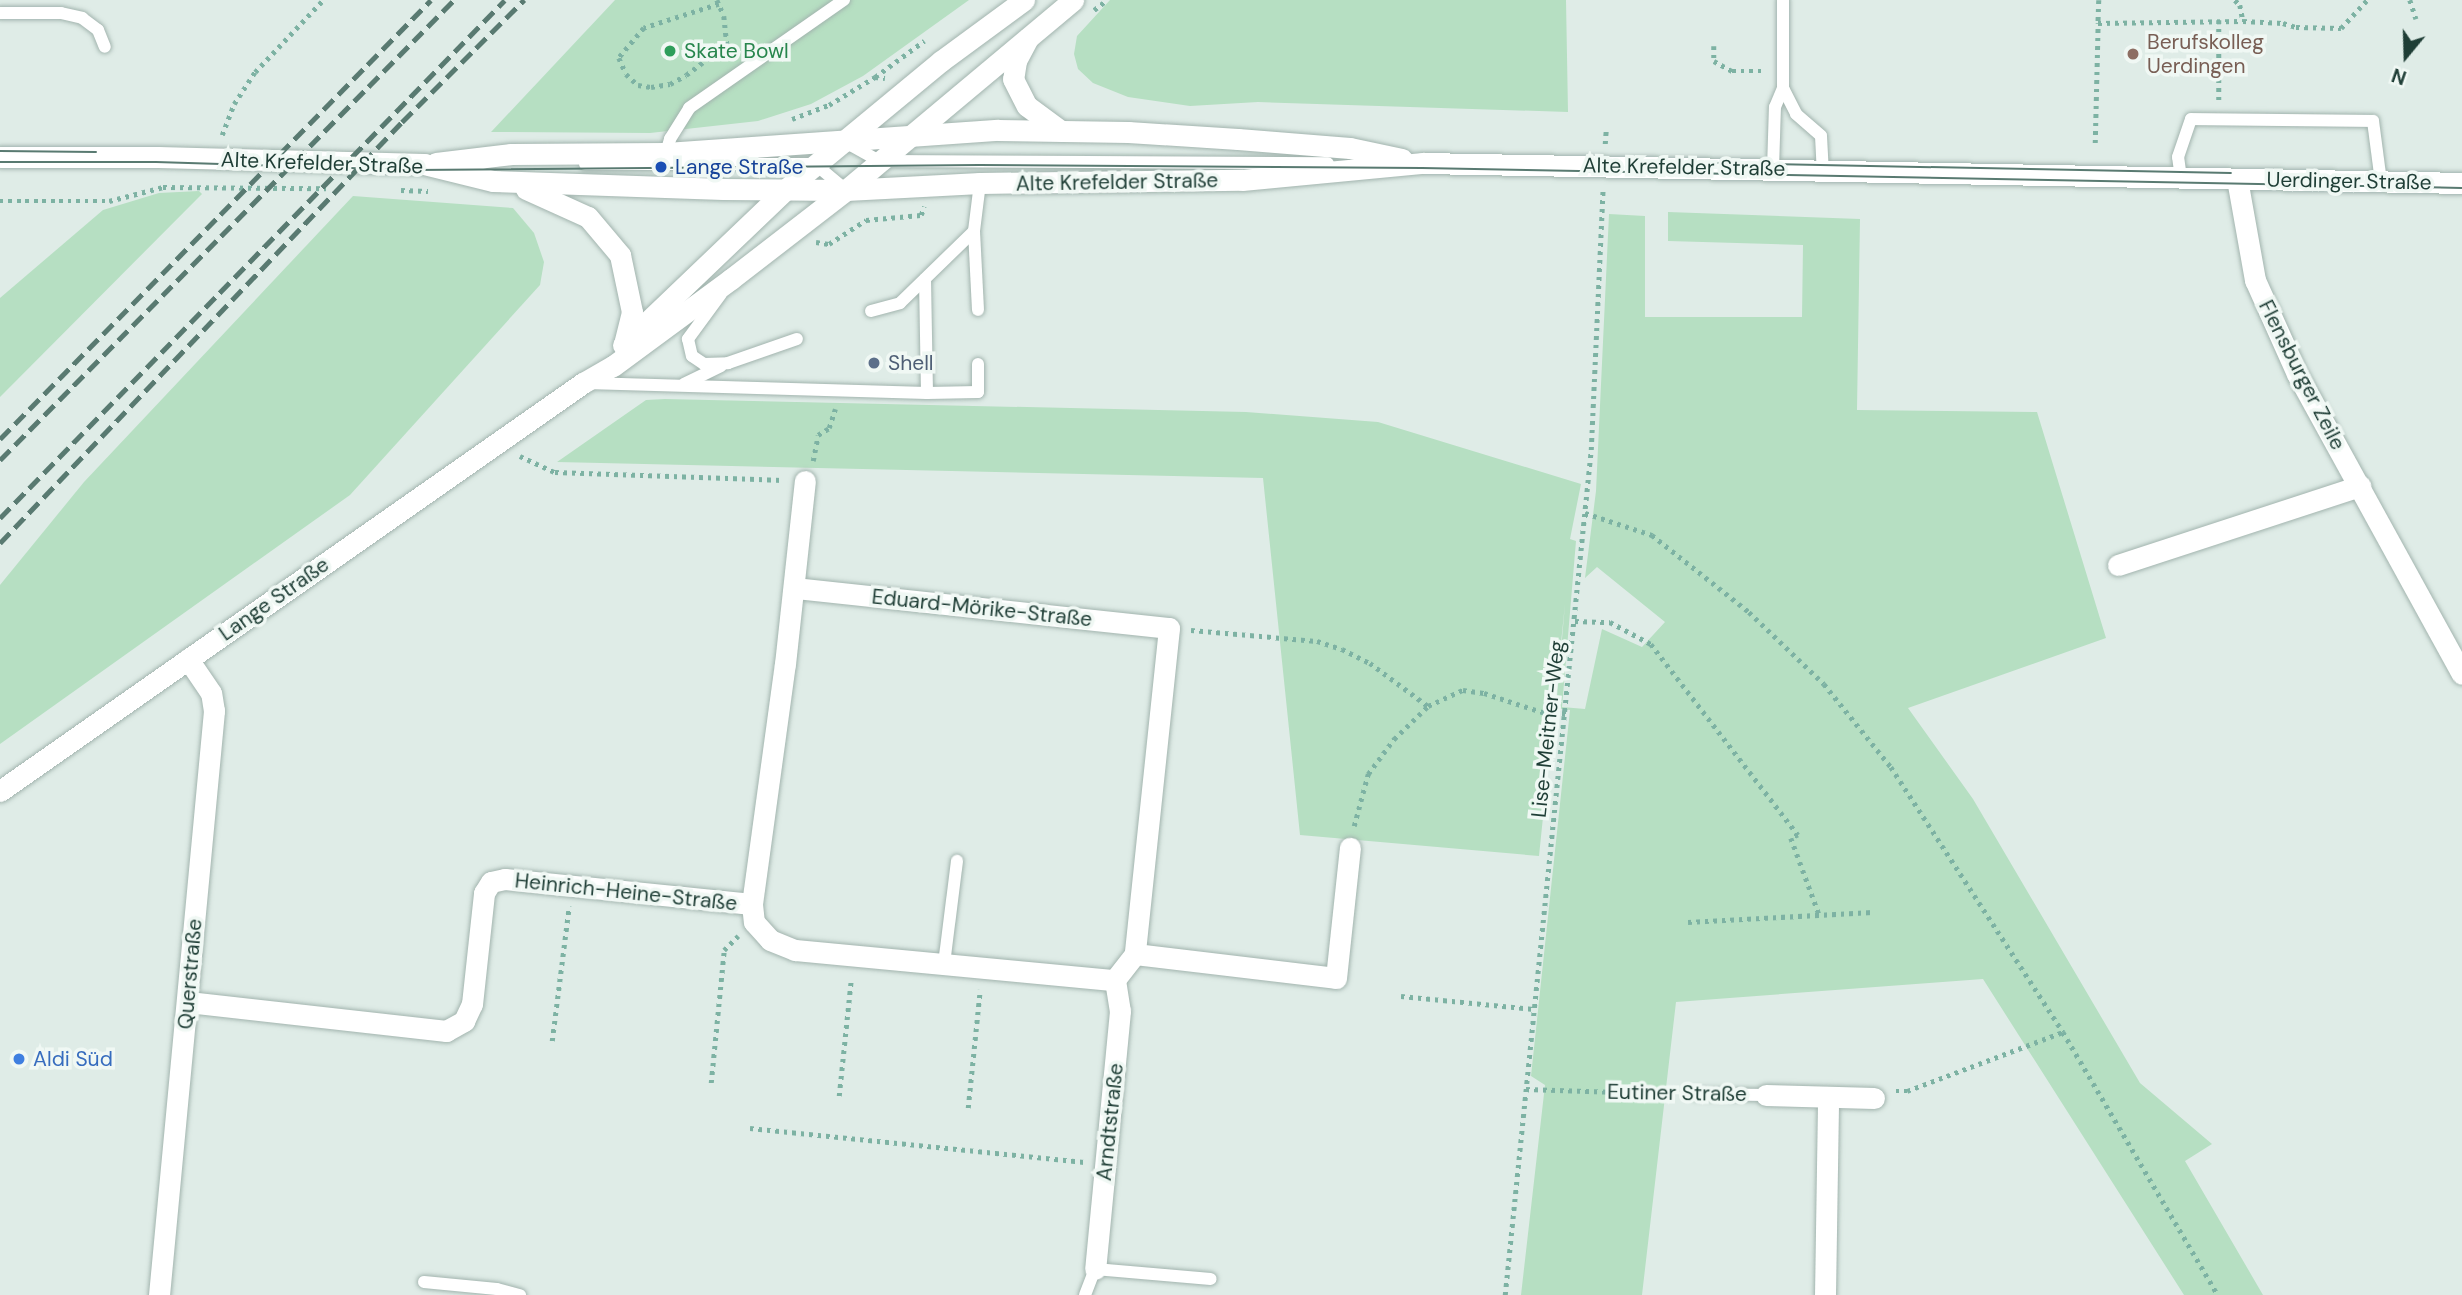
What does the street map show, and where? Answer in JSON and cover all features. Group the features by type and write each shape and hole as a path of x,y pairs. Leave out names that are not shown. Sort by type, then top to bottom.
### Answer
{"street":[{"name":"Lange Straße","path":"583,383 785,190 941,61 1024,0"},
{"name":"Lange Straße","path":"0,791 583,383 613,366 846,190 1073,0"},
{"path":"1028,38 1016,61 1013,79 1027,106 1061,131"},
{"path":"424,164 512,154 666,153 910,135 1061,131 1128,132 1350,148 1423,163"},
{"name":"Alte Krefelder Straße","path":"0,157 158,157 424,164 493,181 785,190 846,190 981,183 1242,180 1423,163 2236,179"},
{"name":"Uerdinger Straße","path":"2236,179 2462,183"},
{"name":"Flensburger Zeile","path":"2236,179 2255,281 2297,374 2462,674"},
{"path":"493,181 527,189 588,216 603,233 620,255 627,284 632,312 624,345"},
{"path":"753,913 809,474"},
{"path":"2118,565 2360,486"},
{"name":"Eduard-Mörike-Straße","path":"795,588 1169,628"},
{"path":"1115,980 1135,954 1169,628"},
{"name":"Querstraße","path":"159,1295 214,711 211,693 188,659"},
{"path":"1135,954 1336,978 1350,848"},
{"name":"Heinrich-Heine-Straße","path":"188,1002 446,1031 464,1021 472,1004 484,893 491,882 505,880 572,886 753,913 770,940 795,950 1115,980"},
{"name":"Arndtstraße","path":"1095,1269 1121,1011 1115,980"},
{"name":"Eutiner Straße","path":"1766,1095 1874,1098"},
{"path":"1825,1295 1828,1097"}],"lane":[{"path":"666,153 670,139 689,108 843,0"},
{"path":"1773,169 1775,107 1783,88 1783,0"},
{"path":"0,13 61,13 82,18 98,30 105,47"},
{"path":"1783,88 1796,114 1821,136 1823,170"},
{"path":"2181,177 2178,157 2192,119 2373,121 2381,182"},
{"path":"843,141 879,161 1423,163"},
{"path":"424,164 815,164 846,190"},
{"path":"978,310 974,231 981,183"},
{"path":"871,311 900,303 974,231"},
{"path":"728,363 704,365 692,356 688,339 731,279"},
{"path":"925,279 927,393"},
{"path":"679,386 728,363 797,339"},
{"path":"583,383 927,393 978,392 978,364"},
{"path":"944,964 957,861"},
{"name":"Eutiner Straße","path":"1696,1094 1766,1095"},
{"path":"1095,1269 1210,1279"},
{"name":"Arndtstraße","path":"1085,1295 1095,1269"},
{"path":"424,1282 497,1289 520,1295"}],"path":[{"path":"222,138 234,104 255,72 323,0"},
{"path":"2095,143 2099,0"},
{"path":"2235,0 2240,5 2243,21"},
{"path":"2098,23 2219,20 2341,28 2367,0"},
{"path":"2410,0 2416,19"},
{"path":"727,44 686,75 670,84 651,87 638,85 626,74 619,58 644,28 718,2 724,16 727,44 745,69"},
{"path":"2219,20 2219,82"},
{"path":"1714,46 1714,61 1732,71 1783,71"},
{"name":"Lise-Meitner-Weg","path":"1505,1295 1591,450 1604,165"},
{"path":"0,201 95,202 163,187 335,188"},
{"path":"388,189 430,191"},
{"path":"497,445 555,472 809,474 818,435 834,421 836,406"},
{"path":"1585,513 1652,535 1749,612 1824,684 1891,767 2063,1032 2218,1295"},
{"path":"1575,621 1610,622 1651,645 1798,835 1791,838 1819,914"},
{"path":"1169,628 1317,641 1342,649 1370,663 1428,706"},
{"path":"1350,848 1368,774 1394,739 1428,706 1463,690 1484,693 1545,713 1566,714"},
{"path":"552,1041 572,886"},
{"path":"1688,922 1873,912"},
{"path":"711,1083 724,950 753,913"},
{"path":"839,1096 853,956"},
{"path":"968,1108 982,968"},
{"path":"1401,996 1533,1009"},
{"path":"1874,1098 1887,1091 1907,1091 2063,1032"},
{"name":"Eutiner Straße","path":"1526,1089 1696,1094"},
{"path":"750,1128 1106,1164"}],"green space":[{"path":"615,0 969,0 863,76 811,104 758,121 650,133 491,132"},
{"path":"1110,0 1566,0 1568,112 1258,102 1190,106 1128,97 1093,83 1078,69 1074,54 1077,36"},
{"path":"199,191 202,194 0,397 0,298 103,210 159,193"},
{"path":"353,196 513,208 534,233 544,262 540,285 350,495 0,744 0,585 84,482"},
{"path":"1668,212 1860,219 1857,410 2037,412 2106,638 1908,708 1973,799 2140,1083 2212,1144 2185,1161 2263,1295 2184,1295 1983,979 1676,1002 1642,1295 1521,1295 1545,1085 1531,1076 1570,710 1556,708 1565,604 1539,856 1300,835 1263,478 557,462 646,400 665,399 1246,412 1378,422 1581,484 1570,539 1576,541 1562,707 1585,709 1602,629 1642,647 1665,622 1597,567 1585,578 1596,491 1609,214 1645,216 1645,317 1802,317 1803,245 1668,241"}],"tram line":[{"path":"0,151 96,152"},
{"path":"0,162 156,162 414,170 979,165 1422,168 2462,188"},
{"path":"1671,162 2231,173"}],"railway":[{"path":"0,439 431,0"},
{"path":"0,460 454,0"},
{"path":"0,518 505,0"},
{"path":"0,543 402,122 524,0"}],"place":[{"name":"Skate Bowl","path":"670,51"},
{"name":"Berufskolleg Uerdingen","path":"2133,54"},
{"name":"Lange Straße","path":"661,167"},
{"name":"Shell","path":"874,363"},
{"name":"Aldi Süd","path":"19,1059"}]}
